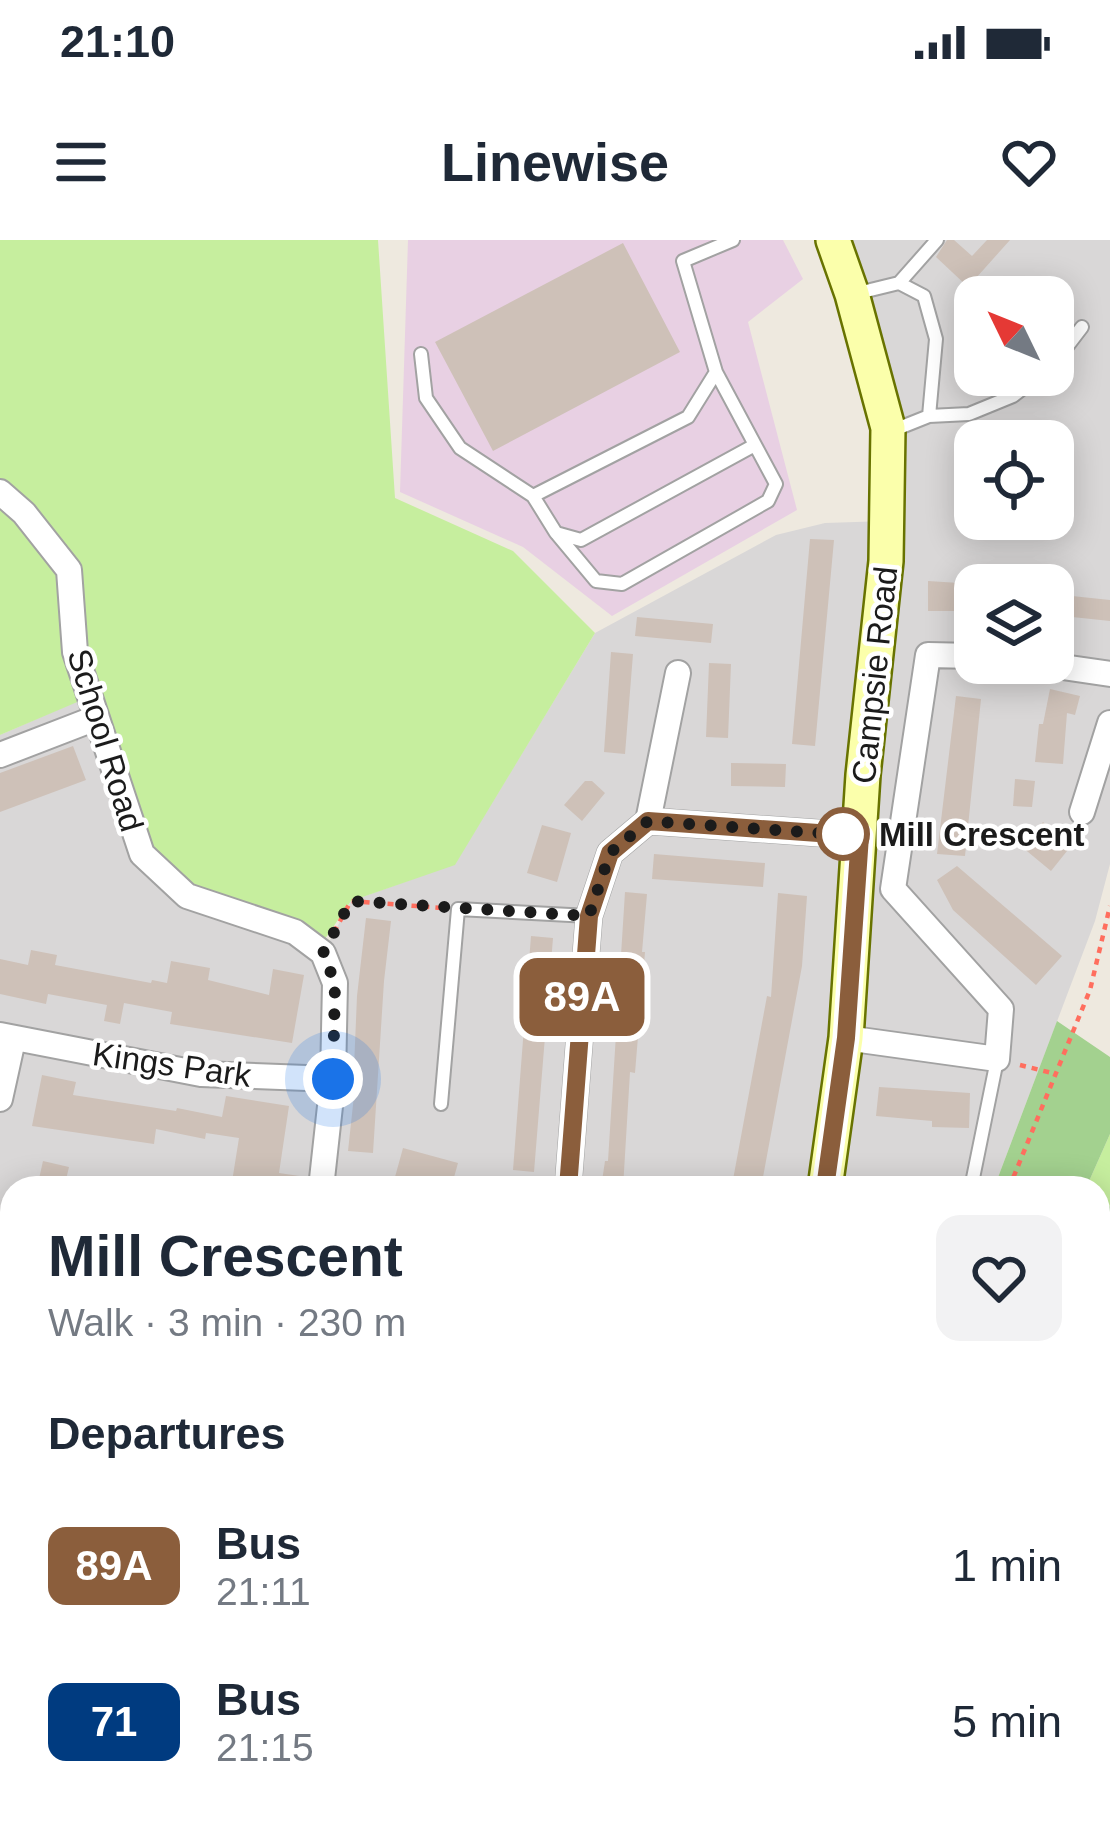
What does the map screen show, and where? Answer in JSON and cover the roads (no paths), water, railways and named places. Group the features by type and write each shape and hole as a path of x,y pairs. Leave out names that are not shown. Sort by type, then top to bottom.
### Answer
{"main road":[{"name":"Campsie Road","path":"827,1176 846,1038 886,561 887,432 852,294 833,240"}],"street":[{"name":"School Road","path":"0,492 24,513 69,570 75,652 142,854 187,896 295,932 323,953 335,983 333,1079"},
{"path":"846,1038 997,1059 1001,1010 892,889 928,655 954,656"},
{"path":"1074,669 1110,674"},
{"path":"569,1176 589,916 610,853 648,821 678,674"},
{"path":"0,755 96,718"},
{"path":"1082,812 1110,723"},
{"path":"648,821 860,836"},
{"name":"Kings Park","path":"0,1100 7,1037 201,1074 333,1079"},
{"path":"325,1176 333,1079"}],"lane":[{"path":"421,354 426,398 460,448 533,496 596,581 622,584 768,501 776,484 716,372 683,261 733,240"},
{"path":"852,294 899,283 937,240"},
{"path":"899,283 924,296 936,339 928,416"},
{"path":"1074,337 1082,327"},
{"path":"533,496 688,417 716,372"},
{"path":"887,432 928,416 970,414 1013,396"},
{"path":"556,533 581,540 753,446"},
{"path":"441,1104 458,909 589,916"},
{"path":"973,1176 997,1059"}],"place":[{"name":"Mill Crescent","path":"843,834"}]}
